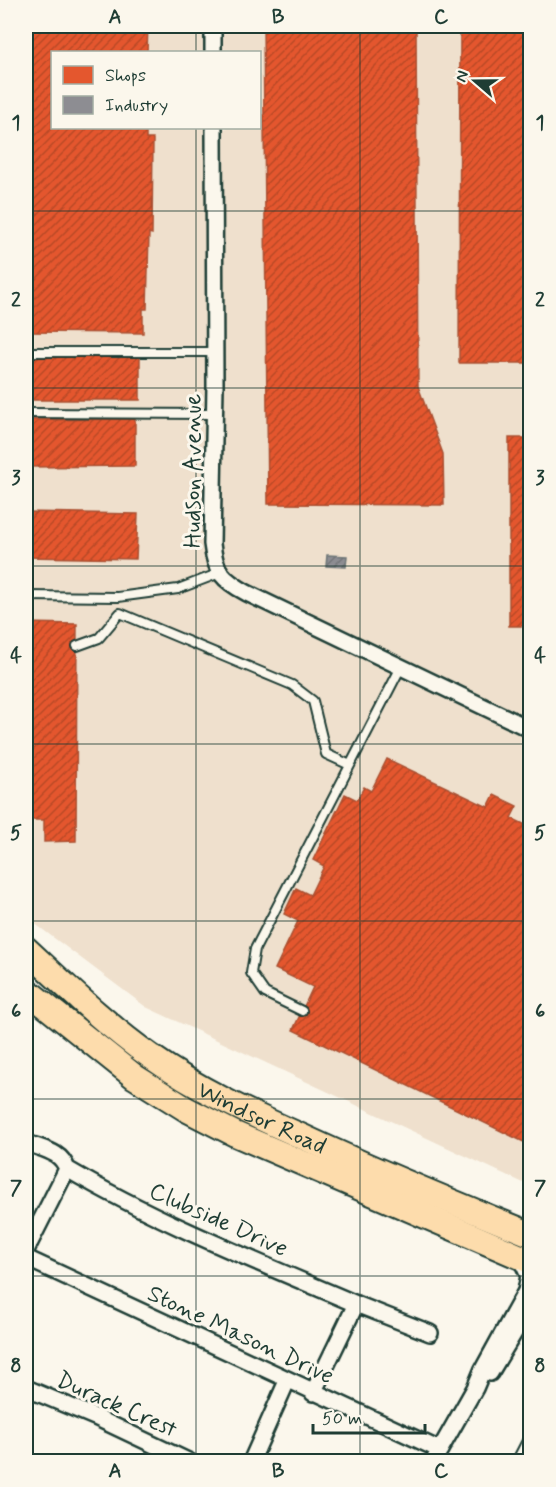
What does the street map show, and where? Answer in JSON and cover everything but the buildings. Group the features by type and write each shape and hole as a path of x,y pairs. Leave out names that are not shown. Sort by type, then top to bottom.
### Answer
{"main road":[{"name":"Windsor Road","path":"26,949 100,1018 150,1056 194,1084 255,1116 348,1158 531,1234"},
{"name":"Windsor Road","path":"26,990 135,1077 186,1109 235,1134 525,1259"}],"street":[{"path":"213,26 213,51"},
{"name":"Hudson Avenue","path":"214,129 215,352 212,544 220,573 233,585 247,593 531,729"},
{"name":"Clubside Drive","path":"30,1144 64,1159 67,1169 146,1213 356,1304 430,1333"},
{"path":"26,1250 67,1169"},
{"name":"Stone Mason Drive","path":"26,1258 313,1393 436,1456 475,1389 483,1369 528,1284 529,1276 525,1259"},
{"path":"313,1393 356,1304"},
{"name":"Stone Mason Drive","path":"475,1389 495,1368 531,1306"},
{"path":"251,1461 287,1381"},
{"name":"Durack Crest","path":"26,1388 190,1461"}],"lane":[{"path":"26,352 215,352"},
{"path":"26,413 214,414"},
{"path":"26,596 118,597 178,589 220,573"},
{"path":"77,646 99,638 120,613 292,685 313,701 326,753 350,765"},
{"path":"302,1011 265,993 251,973 255,950 401,667"},
{"path":"516,1461 531,1435"}],"shaded area":[{"path":"26,26 530,26 530,1186 146,1007 26,917"}]}
